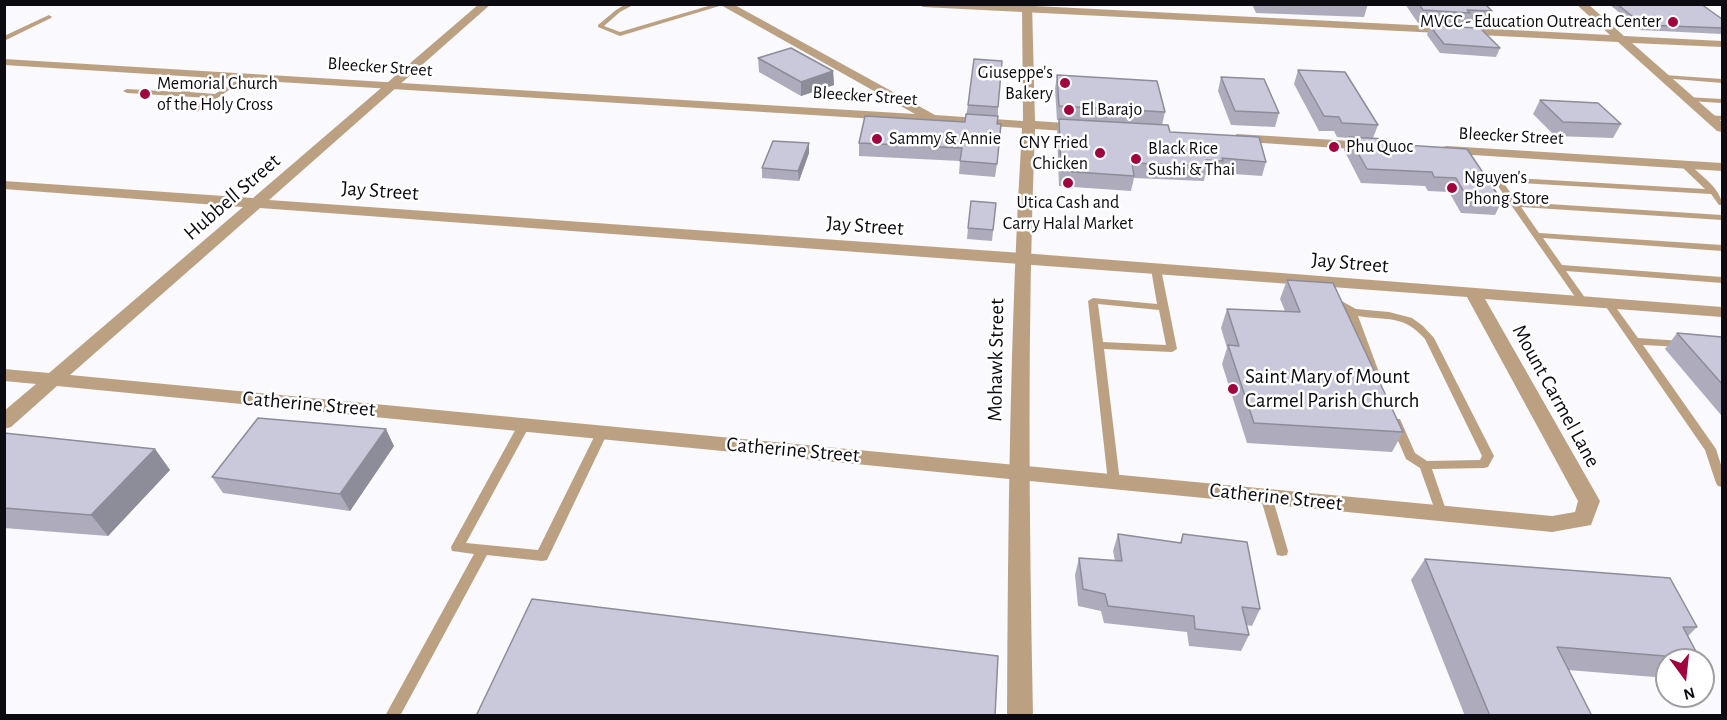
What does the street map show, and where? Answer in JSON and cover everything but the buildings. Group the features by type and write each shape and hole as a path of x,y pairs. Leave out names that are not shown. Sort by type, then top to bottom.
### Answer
{"street":[{"name":"Hubbell Street","path":"4,422 486,4"},
{"path":"723,4 934,119"},
{"path":"923,4 1027,7 1722,44"},
{"path":"1581,4 1689,99 1716,118 1722,128"},
{"name":"Mohawk Street","path":"1020,716 1018,472 1022,258 1029,125 1027,7"},
{"name":"Bleecker Street","path":"4,62 1100,130"},
{"path":"1220,137 1387,147"},
{"name":"Bleecker Street","path":"1434,150 1722,167"},
{"name":"Jay Street","path":"4,184 1022,258 1722,312"},
{"name":"Mount Carmel Lane","path":"1473,294 1589,501 1581,520"},
{"name":"Catherine Street","path":"4,375 1552,524 1581,520"}],"lane":[{"path":"632,4 618,10 600,26 620,34 723,4"},
{"path":"4,39 49,17"},
{"path":"182,94 211,75"},
{"path":"197,110 245,77"},
{"path":"1664,77 1722,81"},
{"path":"127,91 216,96"},
{"path":"1689,99 1722,101"},
{"path":"1685,165 1722,203"},
{"path":"1583,302 1497,179 1713,192"},
{"path":"1514,204 1722,217"},
{"path":"1536,235 1722,248"},
{"path":"1098,345 1172,349 1156,268"},
{"path":"1560,268 1722,280"},
{"path":"1325,282 1337,303 1352,313 1406,319 1417,325 1429,338 1488,456 1484,464 1425,465 1410,456 1389,406"},
{"path":"1114,482 1092,300 1163,307"},
{"path":"1609,304 1710,448 1722,483"},
{"path":"1352,313 1380,385"},
{"path":"1634,341 1689,345"},
{"path":"524,425 457,547 542,556 602,432"},
{"path":"1425,465 1441,513"},
{"path":"1266,496 1282,551"},
{"path":"392,716 483,550"}],"place":[{"name":"MVCC - Education Outreach Center","path":"1673,22"},
{"name":"Giuseppe's Bakery","path":"1065,83"},
{"name":"Memorial Church of the Holy Cross","path":"145,94"},
{"name":"El Barajo","path":"1069,110"},
{"name":"Sammy & Annie","path":"877,139"},
{"name":"Phu Quoc","path":"1334,147"},
{"name":"CNY Fried Chicken","path":"1100,153"},
{"name":"Black Rice Sushi & Thai","path":"1136,159"},
{"name":"Utica Cash and Carry Halal Market","path":"1068,183"},
{"name":"Nguyen's Phong Store","path":"1452,188"},
{"name":"Saint Mary of Mount Carmel Parish Church","path":"1233,389"}]}
